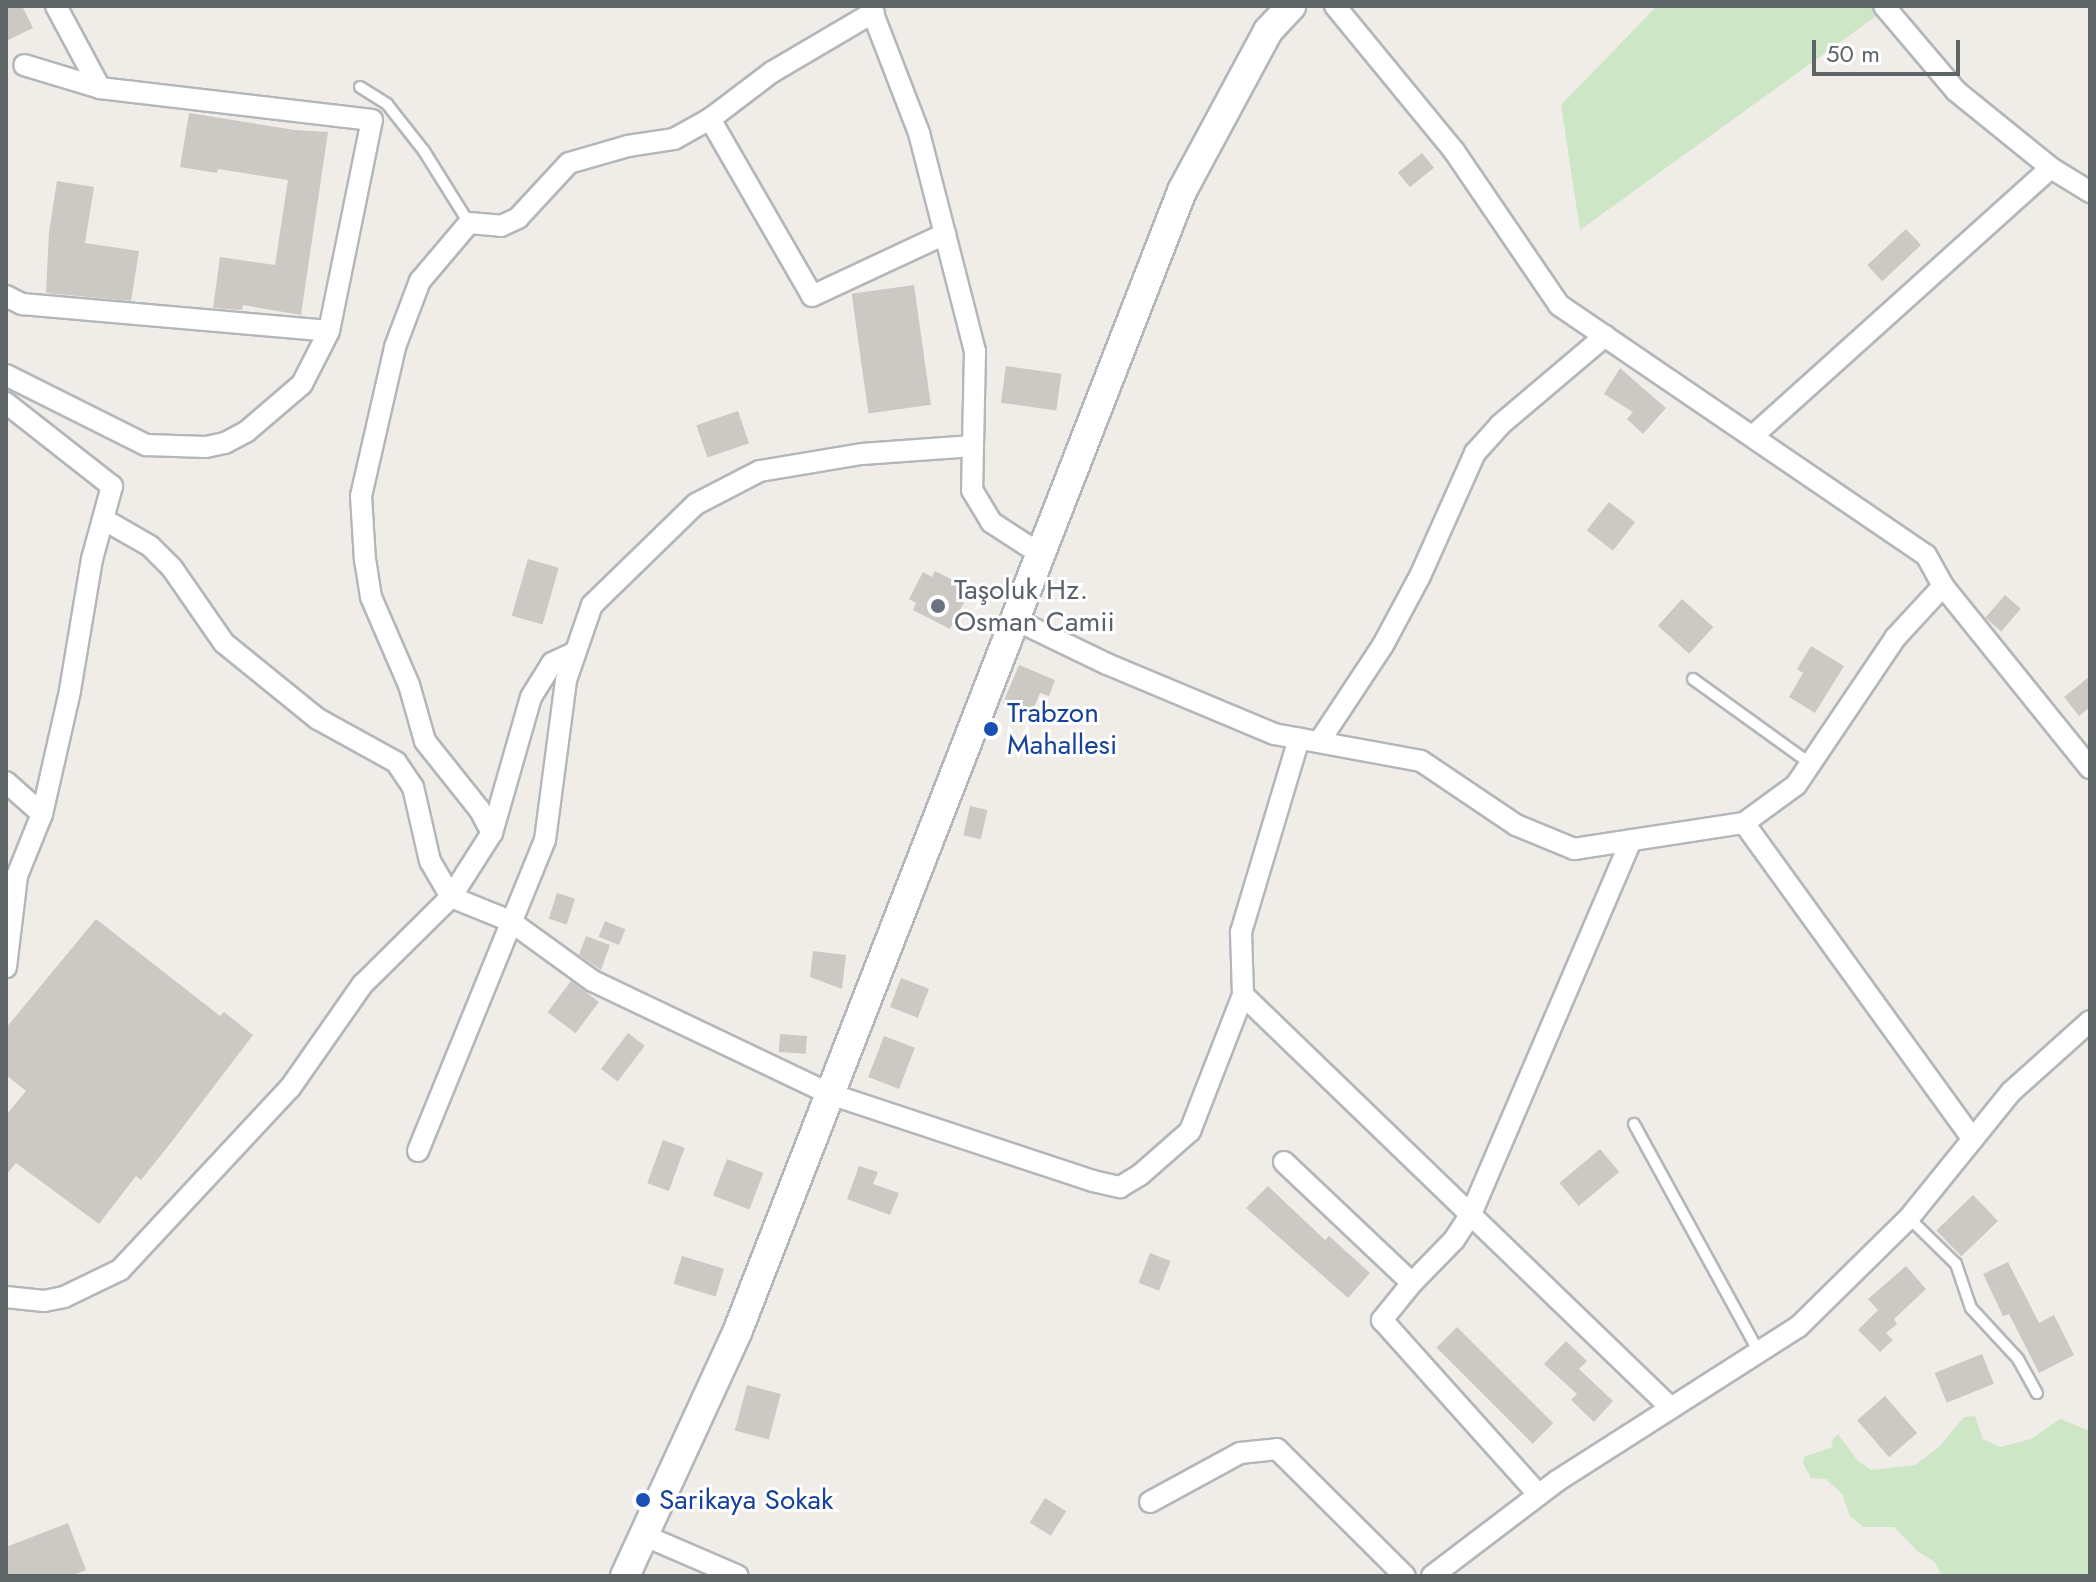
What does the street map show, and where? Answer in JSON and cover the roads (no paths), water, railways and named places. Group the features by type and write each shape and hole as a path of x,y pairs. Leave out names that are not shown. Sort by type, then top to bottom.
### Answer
{"street":[{"path":"56,6 100,88"},
{"path":"625,1576 738,1330 1182,191 1268,31 1291,6"},
{"path":"1335,6 1454,151 1559,305 1926,555 1943,586 2090,768"},
{"path":"1884,6 1956,91 2051,168 2090,192"},
{"path":"492,833 479,809 425,741 409,685 371,597 361,496 395,347 420,281 469,223 501,226 518,218 569,163 604,152 674,139 710,119 772,72 872,9 919,133 975,351 972,490 991,522 1040,554"},
{"path":"6,375 146,445 206,447 225,443 246,432 302,384 329,331 372,120 100,88 24,65"},
{"path":"710,119 812,296 945,234"},
{"path":"1754,435 2051,168"},
{"path":"6,296 22,304 329,331"},
{"path":"103,519 150,546 172,568 224,643 318,719 396,762 413,787 430,861 451,897 510,921 593,981 830,1094 1093,1181 1120,1187 1140,1175 1190,1131 1243,995 1241,932 1309,740 1383,645 1420,576 1475,453 1500,425 1605,336"},
{"path":"6,403 112,486 42,814 17,876 6,967"},
{"path":"418,1151 545,840 566,680 592,605 696,504 760,471 862,454 973,446"},
{"path":"1014,619 1107,664 1274,734 1421,761 1516,825 1574,849 1744,823 1796,785 1895,638 1943,586"},
{"path":"6,1297 44,1301 64,1297 120,1270 290,1088 362,985 451,897 492,833 531,697 552,663 576,652"},
{"path":"6,782 42,814"},
{"path":"1744,823 1973,1139"},
{"path":"1539,1495 1382,1320 1412,1283 1454,1240 1471,1214 1631,840"},
{"path":"1243,995 1671,1408"},
{"path":"1432,1576 1539,1495 1798,1327 1909,1218 2011,1092 2090,1021"},
{"path":"1284,1162 1412,1283"},
{"path":"1150,1502 1240,1453 1277,1449 1405,1576"},
{"path":"643,1535 738,1576"}],"lane":[{"path":"360,87 387,104 424,151 469,223"},
{"path":"1693,679 1811,764"},
{"path":"1634,1124 1759,1352"},
{"path":"1909,1218 1956,1264 1971,1308 2018,1359 2037,1393"}],"place":[{"name":"Taşoluk Hz. Osman Camii","path":"938,606"},
{"name":"Trabzon Mahallesi","path":"991,729"},
{"name":"Sarikaya Sokak","path":"643,1500"}]}
